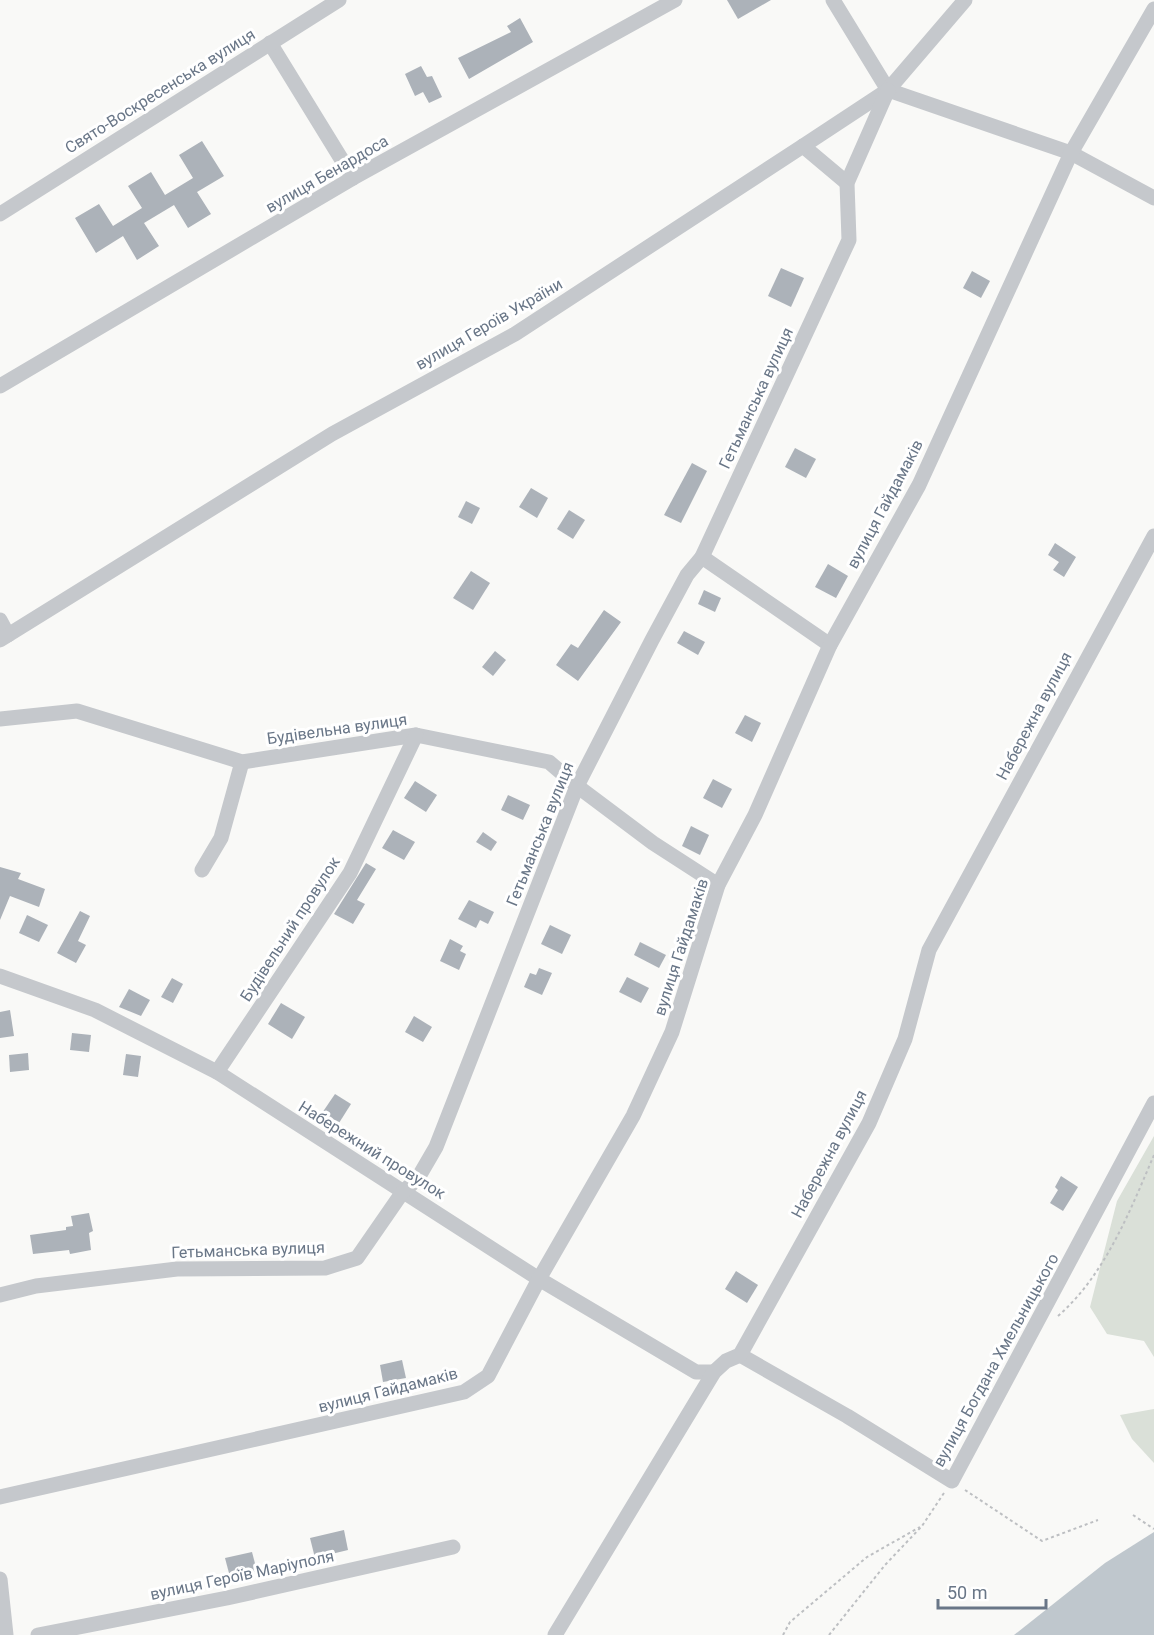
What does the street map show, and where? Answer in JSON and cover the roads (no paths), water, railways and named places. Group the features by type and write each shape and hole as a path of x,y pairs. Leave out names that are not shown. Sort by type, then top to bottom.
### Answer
{"street":[{"name":"Свято-Воскресенська вулиця","path":"0,214 339,0"},
{"name":"вулиця Бенардоса","path":"0,386 353,178 675,0"},
{"path":"833,0 888,90 1071,153 1154,198"},
{"name":"вулиця Героїв України","path":"4,638 332,434 515,334 888,90 965,0"},
{"name":"вулиця Гайдамаків","path":"0,1497 464,1392 488,1376 539,1279 633,1116 672,1032 718,885 755,815 830,645 919,485 1071,153 1154,9"},
{"path":"270,44 353,178"},
{"name":"Гетьманська вулиця","path":"0,1295 36,1286 177,1269 325,1269 357,1257 402,1193 418,1178 436,1147 577,786 687,575 702,557 849,240 848,183 888,90"},
{"path":"803,146 848,183"},
{"name":"Набережна вулиця","path":"555,1635 714,1372 726,1361 740,1355 869,1123 905,1039 929,950 1154,536"},
{"path":"702,557 830,645"},
{"path":"0,620 4,638"},
{"name":"Будівельна вулиця","path":"0,718 77,711 242,762 416,735 549,762 653,843 718,885"},
{"name":"Будівельний провулок","path":"217,1072 350,873 416,735"},
{"path":"202,870 221,838 242,762"},
{"name":"Набережний провулок","path":"0,976 94,1010 217,1072 539,1279 696,1372 714,1372"},
{"name":"вулиця Богдана Хмельницького","path":"740,1355 847,1416 952,1481 1154,1104"},
{"name":"вулиця Героїв Маріуполя","path":"38,1635 227,1598 453,1547"},
{"path":"0,1579 6,1635"}]}
